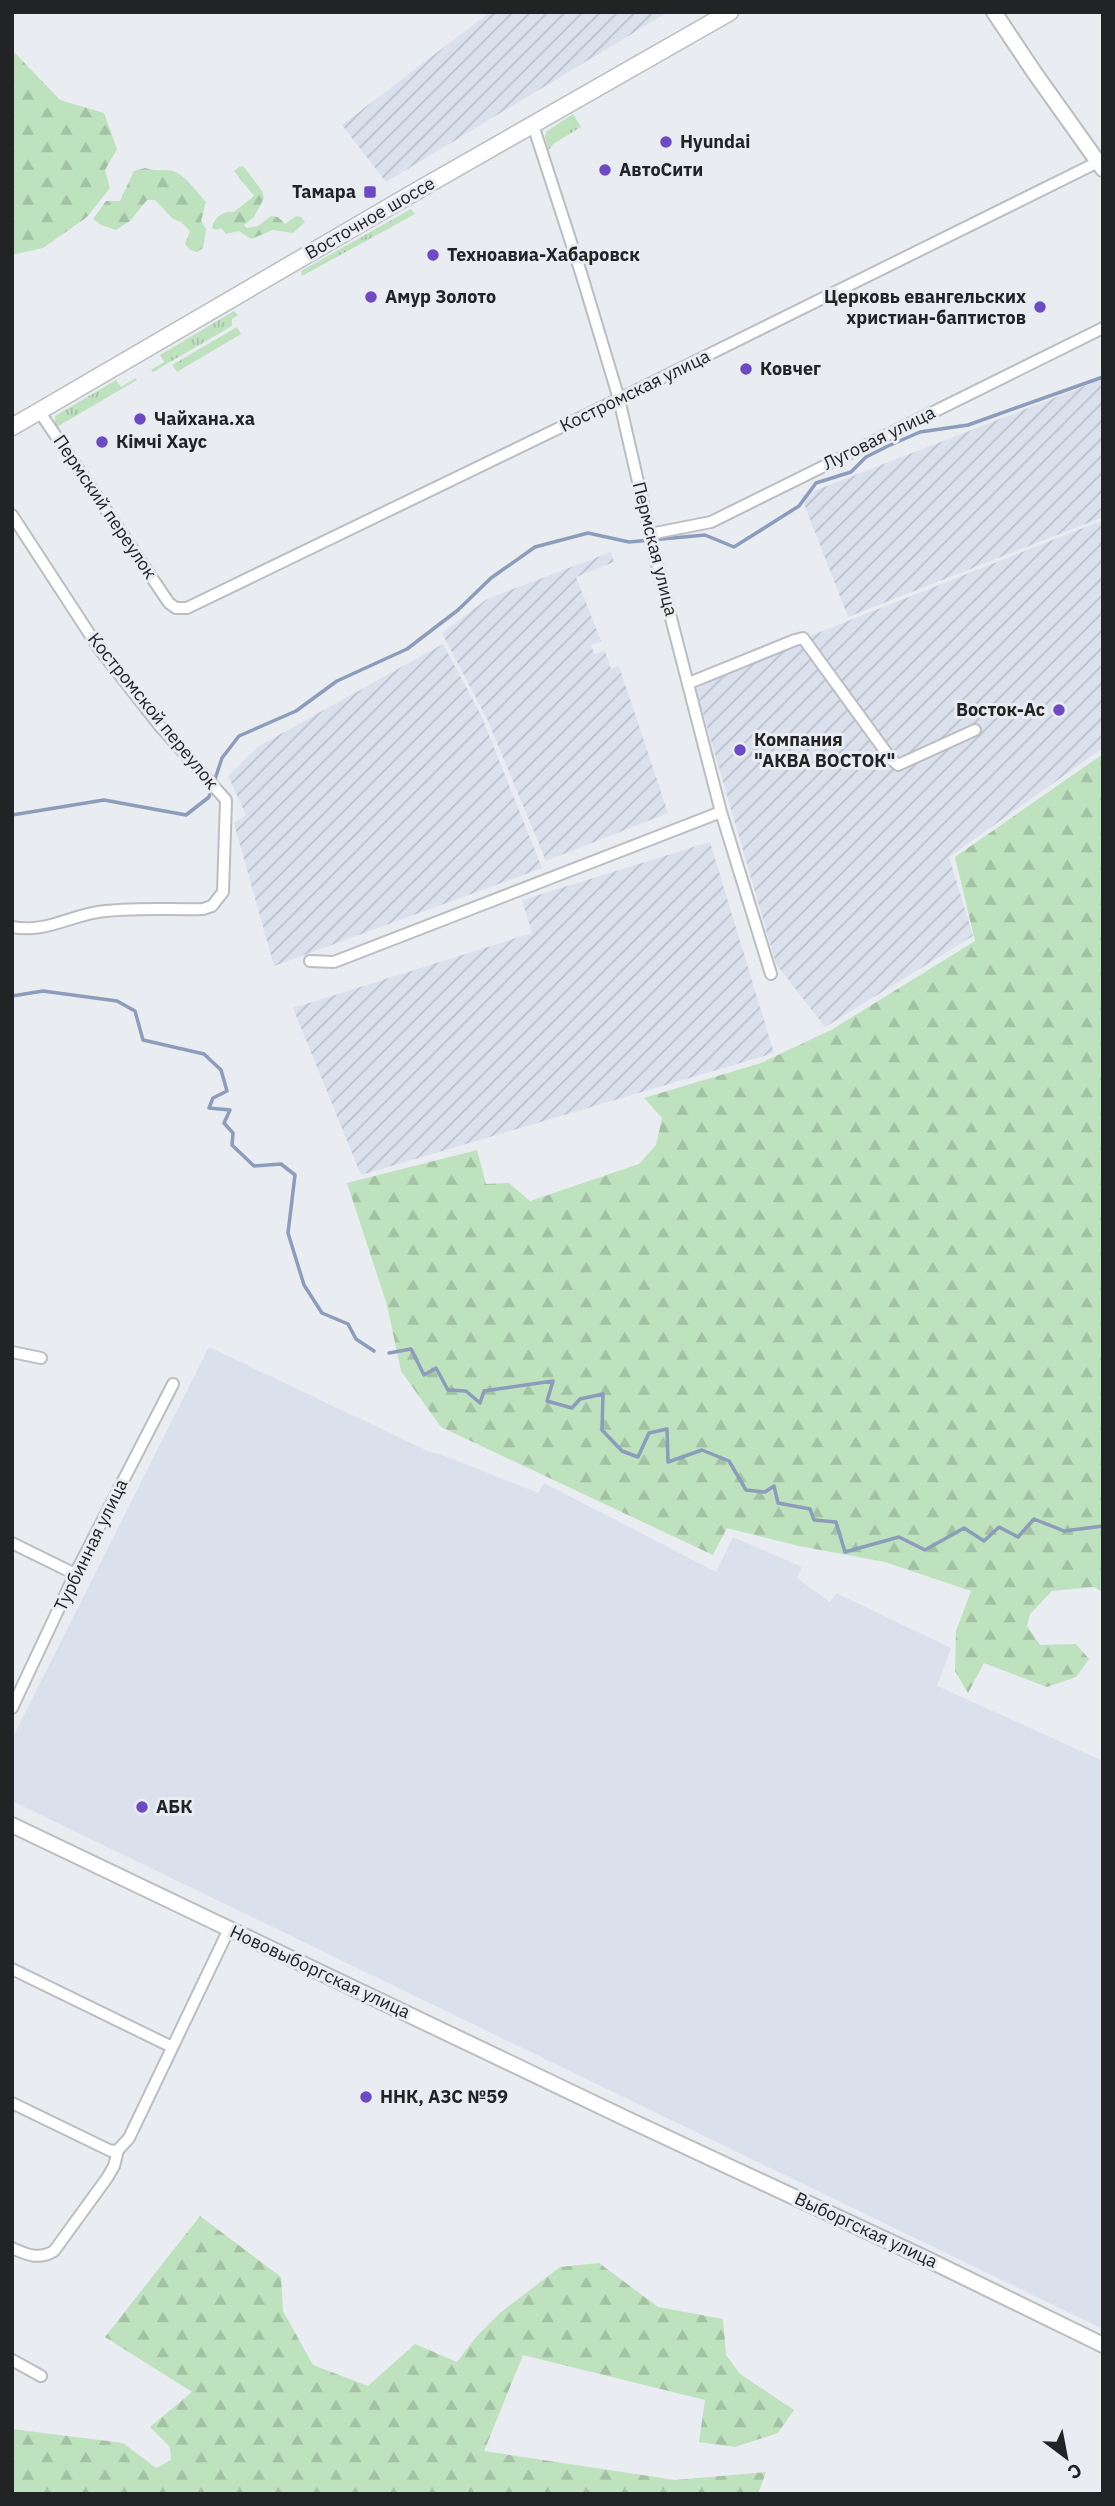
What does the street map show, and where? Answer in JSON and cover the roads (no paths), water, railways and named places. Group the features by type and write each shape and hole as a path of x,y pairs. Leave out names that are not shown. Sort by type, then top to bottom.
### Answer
{"main road":[{"name":"Восточное шоссе","path":"12,427 730,12"}],"street":[{"path":"994,12 1100,166"},
{"name":"Пермская улица","path":"533,125 619,399 650,534 721,812 771,974"},
{"name":"Костромская улица","path":"169,603 187,608 1100,166"},
{"name":"Луговая улица","path":"650,534 711,522 1103,328"},
{"name":"Пермский переулок","path":"39,411 169,603"},
{"name":"Костромской переулок","path":"12,515 100,650 159,725 226,800 223,892 212,906 203,909 101,911 42,928 12,927"},
{"path":"689,683 795,639 803,639 898,765 975,730"},
{"path":"310,961 334,962 721,812"},
{"path":"12,1352 41,1358"},
{"name":"Турбинная улица","path":"12,1708 75,1574 173,1384"},
{"path":"12,1544 75,1574"},
{"path":"12,1676 24,1682"},
{"name":"Нововыборгская улица","path":"12,1825 627,2119"},
{"path":"12,2249 35,2256 45,2256 54,2251 107,2178 114,2166 114,2151 129,2138 229,1929"},
{"path":"12,1969 172,2047"},
{"path":"12,2103 114,2151"},
{"name":"Выборгская улица","path":"627,2119 929,2260 1103,2345"},
{"path":"12,2360 41,2376"}],"waterway":[{"path":"12,815 104,800 186,815 209,797 222,758 239,736 296,711 337,681 407,649 458,610 491,578 535,547 588,533 629,542 705,535 734,547 799,506 816,483 851,472 866,457 888,446 920,432 968,425 1103,377"},
{"path":"12,996 43,991 117,1001 135,1011 143,1040 204,1054 221,1070 227,1091 213,1098 209,1108 230,1110 224,1123 233,1133 232,1145 254,1166 281,1164 295,1175 288,1233 304,1285 322,1313 348,1324 356,1339 374,1351"},
{"path":"389,1353 411,1349 424,1375 436,1368 448,1390 466,1391 480,1403 484,1391 553,1381 547,1401 572,1408 580,1399 603,1394 602,1430 622,1451 638,1457 649,1433 667,1429 668,1462 702,1450 729,1461 746,1490 765,1492 774,1486 778,1503 810,1509 814,1520 836,1522 845,1552 899,1537 925,1550 964,1528 984,1541 999,1527 1018,1537 1034,1519 1064,1531 1103,1526"}],"place":[{"name":"Hyundai","path":"666,142"},
{"name":"АвтоСити","path":"605,170"},
{"name":"Тамара","path":"370,192"},
{"name":"Техноавиа-Хабаровск","path":"433,255"},
{"name":"Амур Золото","path":"371,297"},
{"name":"Церковь евангельских христиан-баптистов","path":"1040,307"},
{"name":"Ковчег","path":"746,369"},
{"name":"Чайхана.ха","path":"140,419"},
{"name":"Кiмчi Хаус","path":"102,442"},
{"name":"Восток-Ас","path":"1059,710"},
{"name":"Компания \"АКВА ВОСТОК\"","path":"740,750"},
{"name":"АБК","path":"142,1807"},
{"name":"ННК, АЗС №59","path":"366,2097"}]}
